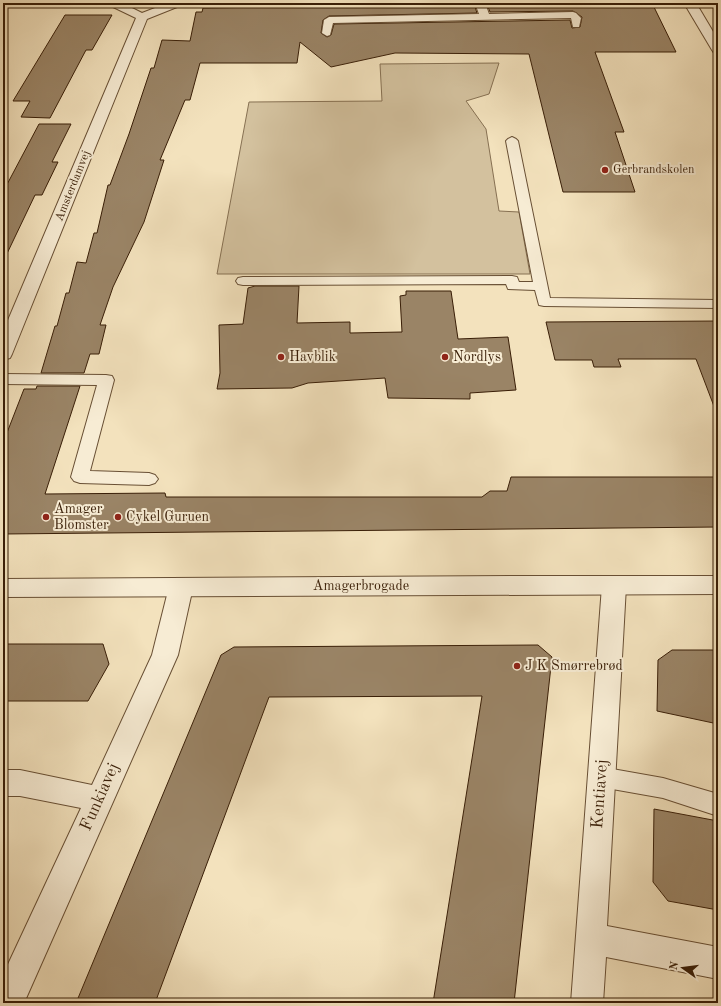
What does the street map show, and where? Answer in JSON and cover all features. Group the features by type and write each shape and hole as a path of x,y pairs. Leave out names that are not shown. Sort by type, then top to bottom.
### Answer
{"street":[{"path":"113,3 142,17 178,3"},
{"path":"690,3 718,50"},
{"name":"Amsterdamvej","path":"3,354 142,17"},
{"name":"Amagerbrogade","path":"3,588 718,585"},
{"name":"Kentiavej","path":"587,1003 614,586"},
{"name":"Funkiavej","path":"6,1003 165,655 181,587"},
{"path":"3,783 20,783 99,799"},
{"path":"591,938 718,963"}],"lane":[{"path":"480,3 485,17"},
{"path":"328,33 329,20 574,15 576,18 576,24"},
{"path":"512,141 544,302 718,304"},
{"path":"243,281 512,280 513,286 541,286"},
{"path":"3,379 106,380 80,477 149,480"},
{"path":"601,777 663,788 718,805"}],"shaded area":[{"path":"499,63 489,94 466,101 486,129 499,211 519,212 530,274 217,274 249,102 382,101 380,64"}],"building":[{"path":"652,3 676,52 595,52 624,132 615,132 635,192 563,192 529,54 395,53 331,67 300,42 297,63 200,63 190,100 185,100 160,160 164,160 144,222 113,287 100,325 106,325 99,354 90,354 84,373 41,373 55,326 57,326 66,293 69,293 77,262 86,263 94,233 97,233 108,185 110,185 129,134 151,68 154,68 162,40 190,41 196,12 202,12 203,8 474,4 477,13 329,16 323,20 321,33 327,37 331,35 334,24 570,20 572,28 580,27 582,17 573,11 490,12 487,4"},
{"path":"65,15 112,15 92,50 86,50 50,118 21,117 30,101 13,101"},
{"path":"39,124 71,124 52,162 58,162 42,195 35,195 3,262 3,192"},
{"path":"255,286 299,286 297,323 350,322 350,333 402,332 400,296 406,295 406,291 451,291 458,339 508,337 516,390 470,393 470,399 388,398 385,378 308,383 292,388 217,389 220,373 219,325 243,324 248,288"},
{"path":"718,321 718,409 715,409 696,359 618,359 621,367 594,367 592,360 555,360 546,322"},
{"path":"37,386 80,386 45,494 165,493 166,497 482,497 490,491 507,491 511,477 718,477 718,527 3,534 3,443 24,389 36,389"},
{"path":"3,644 103,644 109,664 88,701 3,701"},
{"path":"538,645 552,657 514,1003 433,1003 482,696 269,697 155,1003 76,1003 221,655 234,647"},
{"path":"672,650 718,650 718,724 657,711 658,660"},
{"path":"654,809 718,821 718,910 668,901 653,882"}],"place":[{"name":"Gerbrandskolen","path":"605,170"},
{"name":"Havblik","path":"281,357"},
{"name":"Nordlys","path":"445,357"},
{"name":"Amager Blomster","path":"46,517"},
{"name":"Cykel Guruen","path":"118,517"},
{"name":"J K Smørrebrød","path":"517,666"}]}
